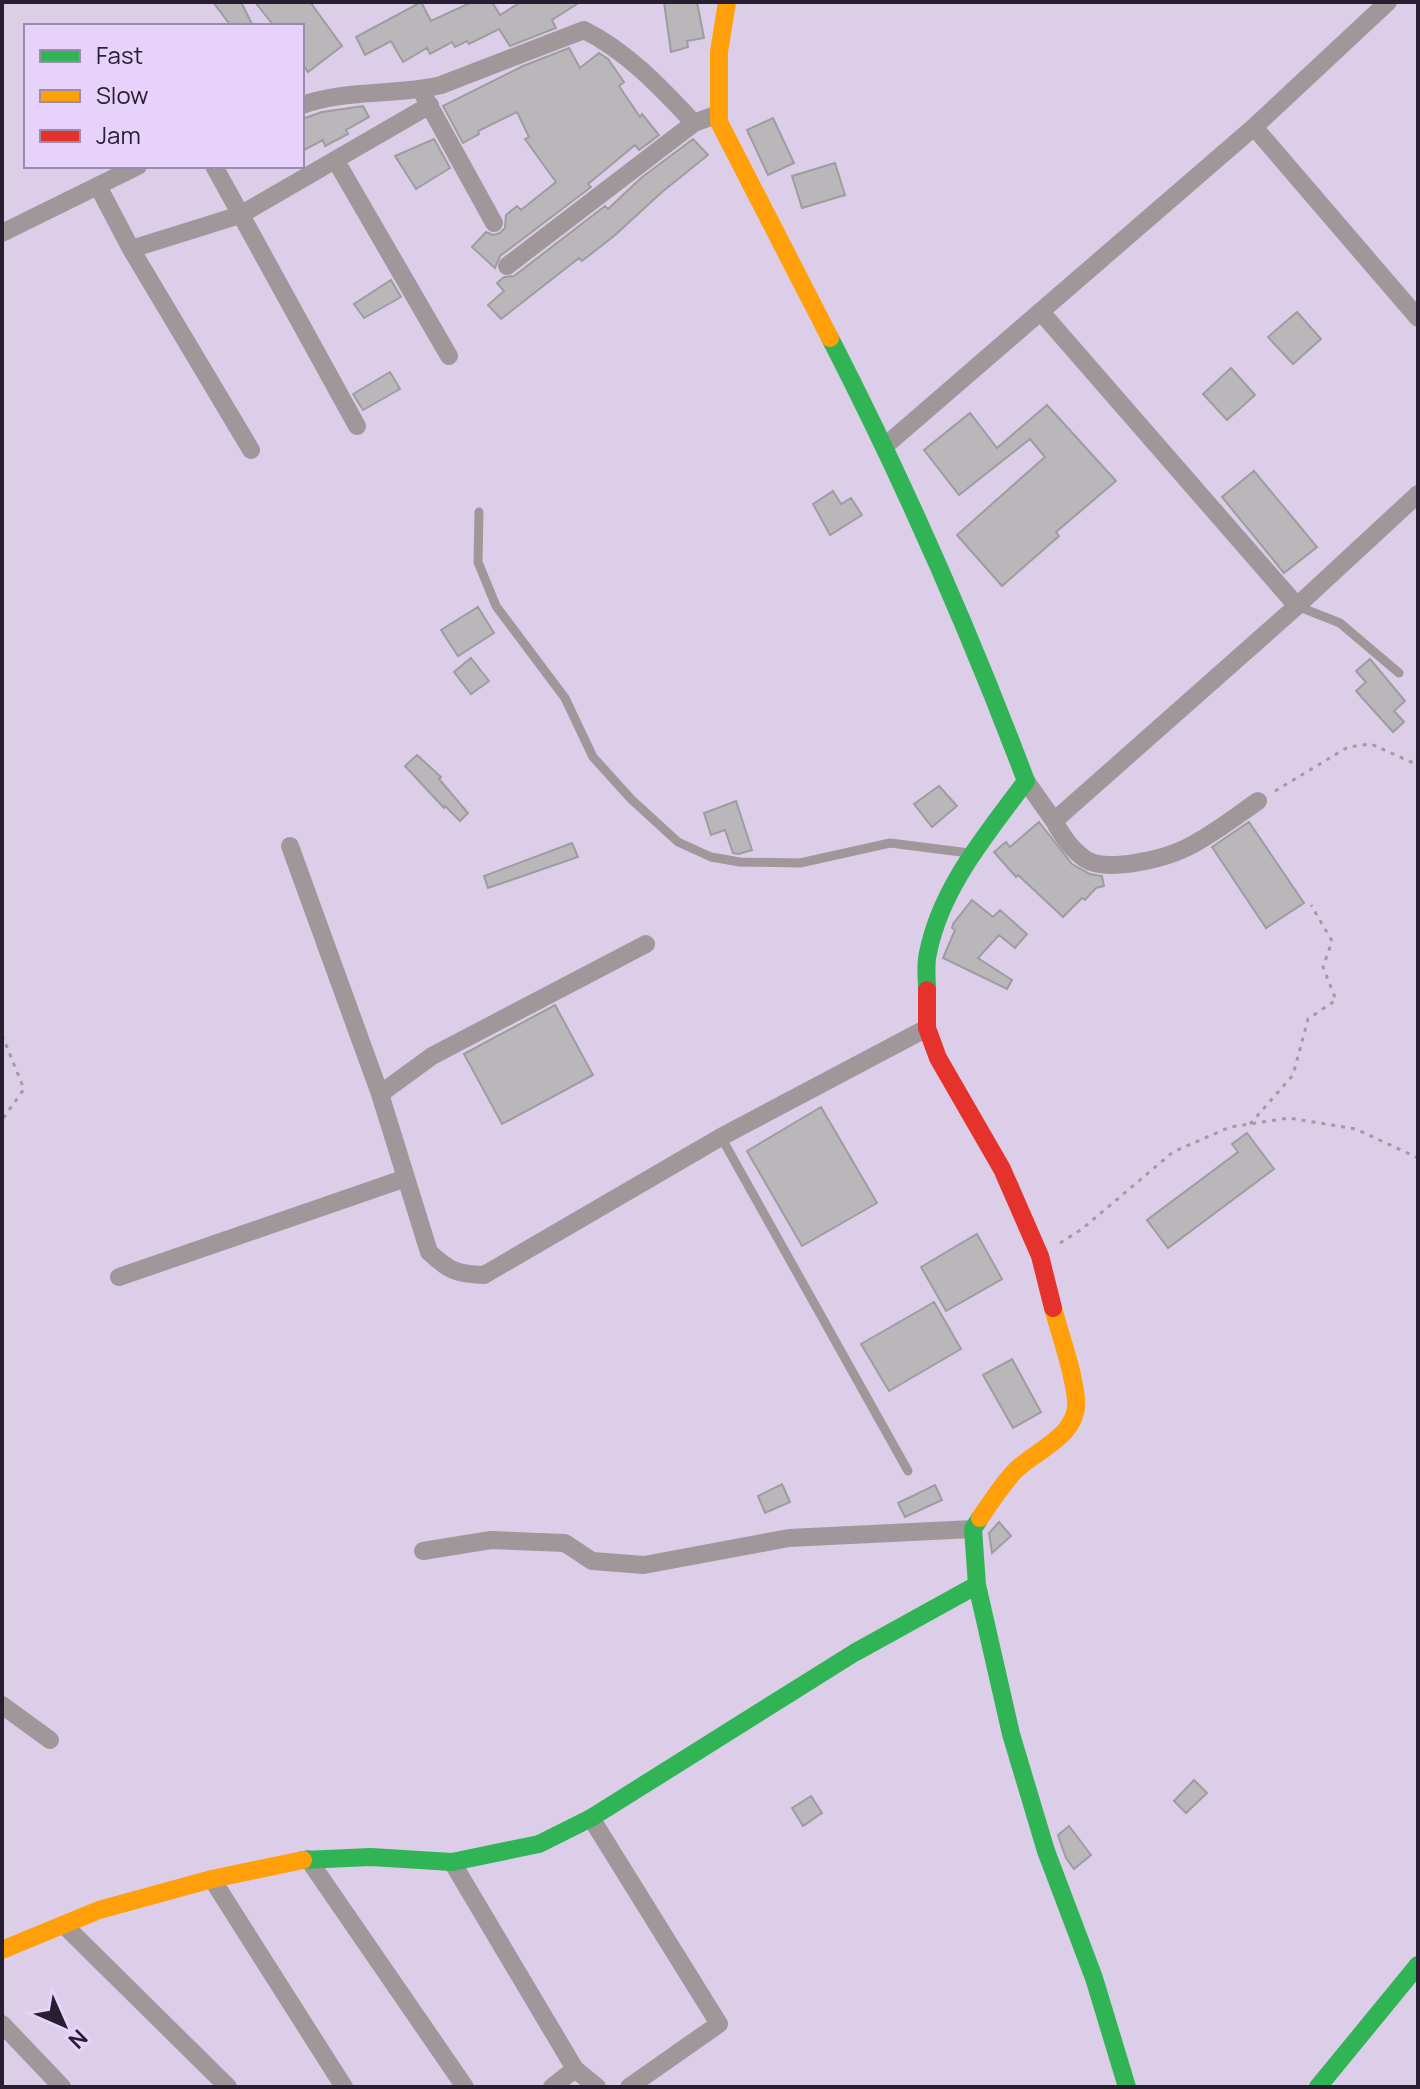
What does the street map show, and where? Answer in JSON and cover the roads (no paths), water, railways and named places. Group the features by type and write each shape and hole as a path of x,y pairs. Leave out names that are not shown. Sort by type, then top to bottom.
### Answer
{"street":[{"path":"727,2 719,52 719,122 885,446 990,685 1026,781 1062,836 1085,860 1107,867 1129,864 1185,849 1258,801"},
{"path":"885,446 1254,127 1388,2"},
{"path":"131,249 240,215 336,161 441,85 584,30 605,41 651,77 694,123"},
{"path":"304,105 372,92 425,98"},
{"path":"425,98 494,223"},
{"path":"507,266 694,123 718,114"},
{"path":"1254,127 1418,318"},
{"path":"336,161 449,356"},
{"path":"2,233 134,168"},
{"path":"215,168 357,426"},
{"path":"98,186 131,249 251,450"},
{"path":"1041,312 1297,606"},
{"path":"1054,821 1297,606 1418,494"},
{"path":"1026,781 972,854 942,905 927,955 927,1028 938,1058 1002,1169 1040,1256 1077,1402 1075,1416 1057,1439 1017,1469 973,1529 977,1585 1011,1734 1046,1851 1094,1978 1127,2087"},
{"path":"290,846 380,1094 429,1252 444,1267 459,1274 484,1275 721,1137 927,1028"},
{"path":"380,1094 432,1056 646,944"},
{"path":"119,1277 406,1178"},
{"path":"423,1551 491,1540 565,1543 592,1561 644,1565 789,1538 973,1529"},
{"path":"2,1950 99,1910 212,1879 308,1859 371,1857 452,1862 539,1844 591,1818 854,1653 977,1585"},
{"path":"2,1705 50,1740"},
{"path":"591,1818 719,2024 629,2087"},
{"path":"308,1859 465,2087"},
{"path":"452,1862 575,2069 597,2087"},
{"path":"212,1879 344,2087"},
{"path":"65,1926 228,2087"},
{"path":"1318,2087 1418,1965"},
{"path":"2,2024 62,2087"},
{"path":"552,2087 575,2069"}],"lane":[{"path":"479,512 478,562 496,606 565,698 593,757 631,799 678,842 711,857 740,862 800,863 890,843 972,854"},
{"path":"1297,606 1340,623 1399,673"},
{"path":"721,1137 908,1471"}]}
